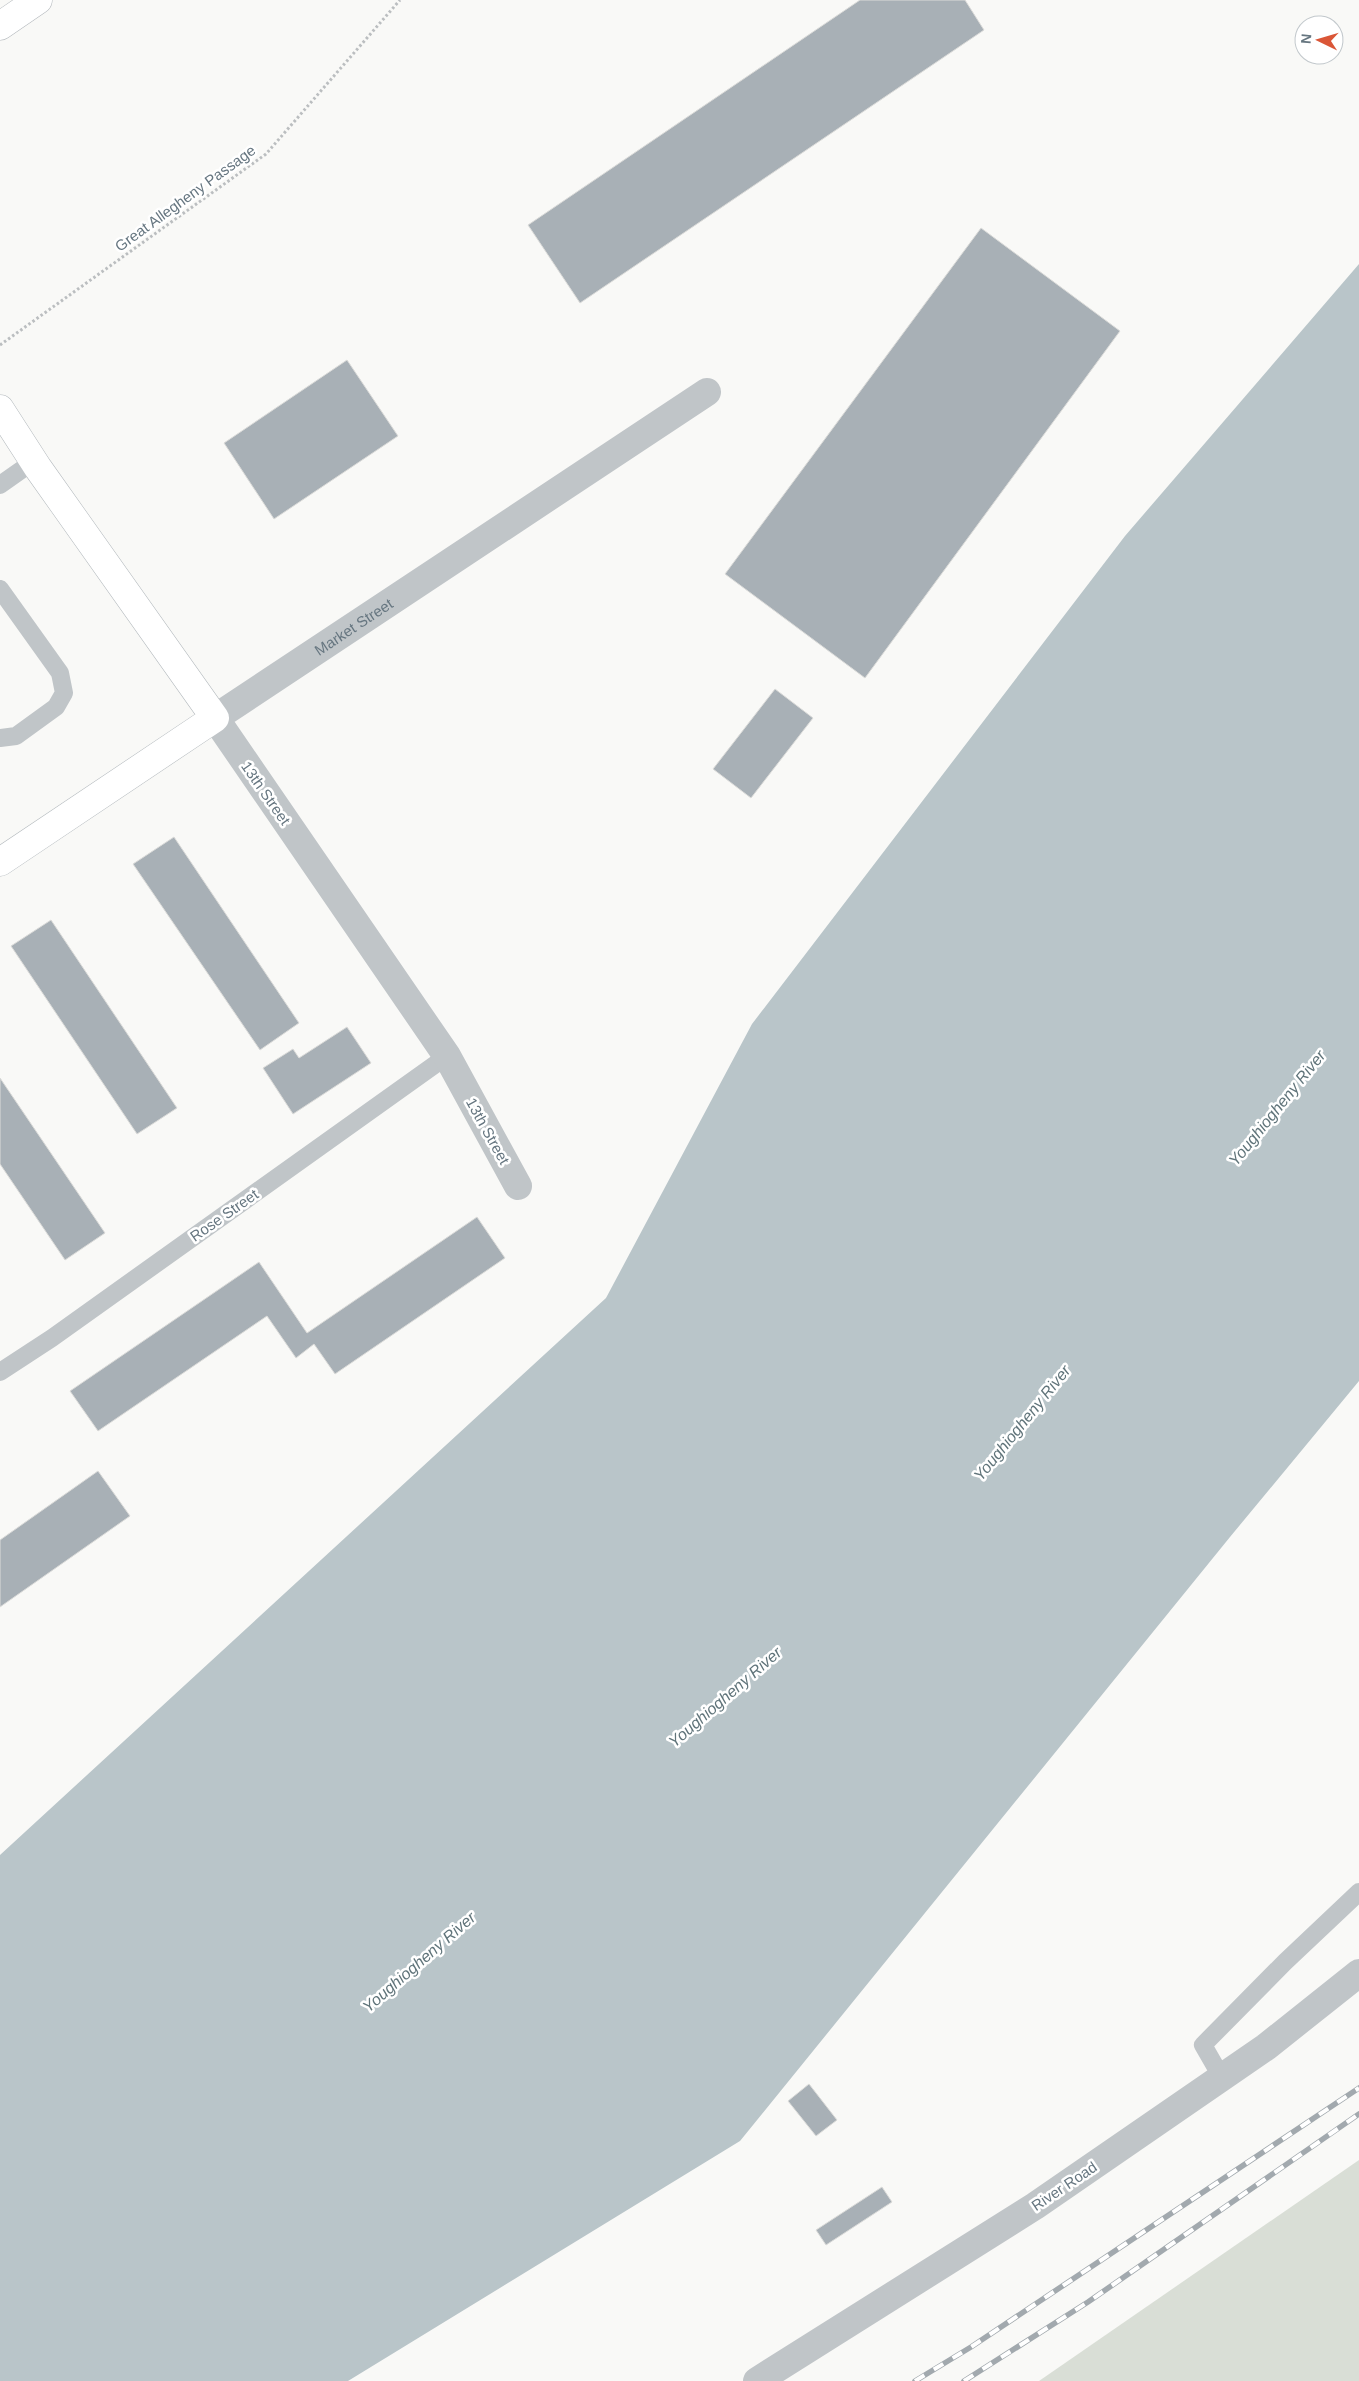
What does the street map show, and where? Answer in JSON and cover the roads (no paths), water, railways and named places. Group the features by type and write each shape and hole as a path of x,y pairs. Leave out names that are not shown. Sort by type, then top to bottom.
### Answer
{"main road":[{"path":"0,26 38,0"},
{"name":"13th Street","path":"0,409 34,461 214,718"},
{"name":"Market Street","path":"0,862 214,718"}],"street":[{"name":"Market Street","path":"214,718 707,392"},
{"name":"13th Street","path":"214,718 448,1056 518,1186"},
{"name":"River Road","path":"758,2381 1035,2206 1266,2047 1359,1973"}],"lane":[{"path":"0,485 34,461"},
{"path":"0,589 60,673 64,694 56,707 16,736 0,738"},
{"name":"Rose Street","path":"0,1372 52,1338 448,1056"},
{"path":"1222,2078 1204,2045 1285,1962 1359,1892"}],"water":[{"name":"Youghiogheny River","path":"1359,264 1359,1381 1230,1537 740,2141 348,2381 0,2381 0,1855 606,1298 752,1024 1125,536"}],"railway":[{"path":"915,2381 971,2347 1359,2088"},
{"path":"964,2381 1088,2302 1359,2114"}]}
